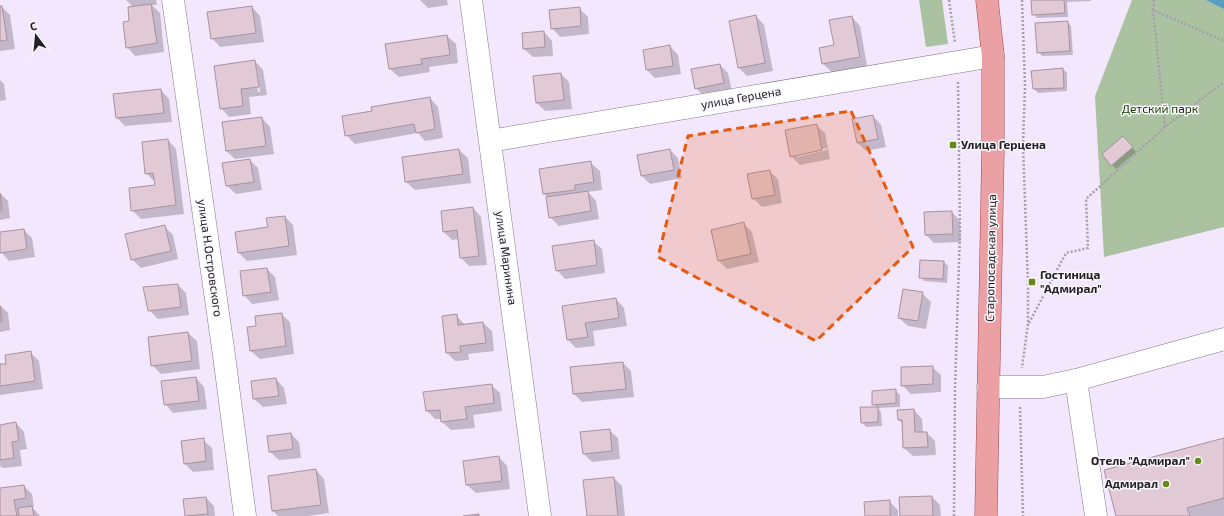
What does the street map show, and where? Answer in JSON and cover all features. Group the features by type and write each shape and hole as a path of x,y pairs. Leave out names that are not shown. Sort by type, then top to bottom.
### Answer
{"main road":[{"name":"Старопосадская улица","path":"986,516 993,149 993,56 987,0"}],"street":[{"name":"улица Н.Островского","path":"173,0 221,332 245,516"},
{"name":"улица Маринина","path":"471,0 540,516"},
{"name":"улица Герцена","path":"490,141 993,56"},
{"path":"988,387 1043,387 1076,380 1224,339"},
{"path":"1076,380 1096,516"}],"path":[{"path":"949,0 958,62 960,231 954,388 954,516"},
{"path":"1022,0 1025,84 1023,145 1028,285 1028,324 1020,386 1023,516"},
{"path":"1154,0 1153,10 1165,127"},
{"path":"1153,10 1224,41"},
{"path":"1028,324 1066,253 1088,248 1086,199 1165,127 1224,82"}],"highlighted area":[{"path":"851,111 913,247 816,341 658,257 688,136"}],"green space":[{"path":"919,0 942,0 948,44 926,47"},
{"name":"Детский парк","path":"1132,0 1224,0 1224,227 1104,257 1095,96"}],"water":[{"path":"1206,0 1224,0 1224,9"}],"building":[{"path":"1031,0 1064,0 1065,13 1032,15"},
{"path":"151,4 157,43 126,48 123,22 129,21 128,7"},
{"path":"0,6 2,6 7,40 0,41"},
{"path":"252,6 256,33 211,39 207,12"},
{"path":"580,7 581,26 551,29 549,10"},
{"path":"756,15 765,63 738,68 729,21"},
{"path":"852,16 860,57 822,64 819,48 834,45 829,20"},
{"path":"1068,21 1070,51 1037,53 1035,23"},
{"path":"544,31 545,47 523,49 522,33"},
{"path":"447,35 450,55 421,59 422,64 389,69 385,44"},
{"path":"670,45 673,66 646,70 643,50"},
{"path":"255,60 259,87 241,89 243,106 220,109 214,66"},
{"path":"720,64 724,83 695,89 691,69"},
{"path":"1063,68 1064,88 1033,89 1031,71"},
{"path":"561,73 564,100 536,103 533,76"},
{"path":"161,89 164,113 116,118 113,94"},
{"path":"430,97 435,129 416,133 414,124 345,136 342,116 372,111 371,107"},
{"path":"873,115 878,139 857,143 852,119"},
{"path":"262,117 266,146 226,151 222,122"},
{"path":"817,124 822,150 790,157 785,130"},
{"path":"1123,136 1133,147 1111,166 1102,154"},
{"path":"168,139 176,205 131,211 129,188 155,185 153,173 145,174 142,142"},
{"path":"459,149 463,174 405,182 402,157"},
{"path":"670,149 674,170 641,176 637,155"},
{"path":"250,159 254,182 226,186 222,163"},
{"path":"591,161 594,182 575,185 575,190 543,194 539,169"},
{"path":"770,170 775,195 752,199 747,174"},
{"path":"588,191 591,211 549,218 546,197"},
{"path":"0,193 2,210 0,211"},
{"path":"473,207 479,256 460,258 457,230 443,232 441,211"},
{"path":"952,211 953,234 925,235 924,212"},
{"path":"285,216 289,246 238,253 235,232 268,227 266,218"},
{"path":"744,222 751,254 718,261 711,230"},
{"path":"165,225 171,251 131,260 125,234"},
{"path":"24,229 27,249 0,253 0,232"},
{"path":"594,240 597,265 556,271 552,246"},
{"path":"920,260 944,261 943,279 919,278"},
{"path":"267,268 271,292 243,296 240,271"},
{"path":"178,284 181,307 148,311 143,287"},
{"path":"903,289 923,292 918,321 898,318"},
{"path":"616,298 619,318 585,323 588,337 567,340 562,306"},
{"path":"0,306 2,322 0,322"},
{"path":"282,313 286,346 250,351 247,327 256,326 255,316"},
{"path":"457,314 458,325 483,322 486,343 460,346 461,352 446,353 442,316"},
{"path":"188,332 192,361 151,366 148,337"},
{"path":"31,351 35,381 0,386 0,364 6,364 5,355"},
{"path":"623,362 626,389 573,394 570,367"},
{"path":"933,366 933,384 901,386 901,367"},
{"path":"196,377 199,401 164,405 161,381"},
{"path":"276,378 279,396 253,399 251,381"},
{"path":"492,384 494,403 465,407 467,419 441,422 440,410 426,411 423,392"},
{"path":"896,389 896,403 872,405 872,391"},
{"path":"860,407 878,407 878,422 861,423"},
{"path":"914,409 915,432 927,432 928,447 903,448 902,420 898,420 897,410"},
{"path":"16,422 19,441 12,442 14,458 0,460 0,425"},
{"path":"610,429 612,451 583,454 580,432"},
{"path":"291,433 293,449 269,452 267,436"},
{"path":"204,438 206,461 184,464 181,441"},
{"name":"Адмирал","path":"1224,438 1224,498 1187,508 1190,516 1116,516 1104,470"},
{"path":"499,456 502,481 466,485 463,461"},
{"path":"316,469 321,505 272,511 268,476"},
{"path":"614,477 618,516 587,516 583,480"},
{"path":"24,485 26,498 14,500 17,516 0,516 0,488"},
{"path":"932,496 933,516 900,516 899,497"},
{"path":"206,497 208,514 185,516 183,499"},
{"path":"890,500 890,516 865,516 864,502"},
{"path":"32,506 34,516 19,516 18,508"},
{"path":"479,514 479,516 463,516"}],"place":[{"name":"Улица Герцена","path":"953,145"},
{"name":"Гостиница \"Адмирал\"","path":"1032,282"},
{"name":"Отель \"Адмирал\"","path":"1198,461"},
{"name":"Адмирал","path":"1166,484"}]}
